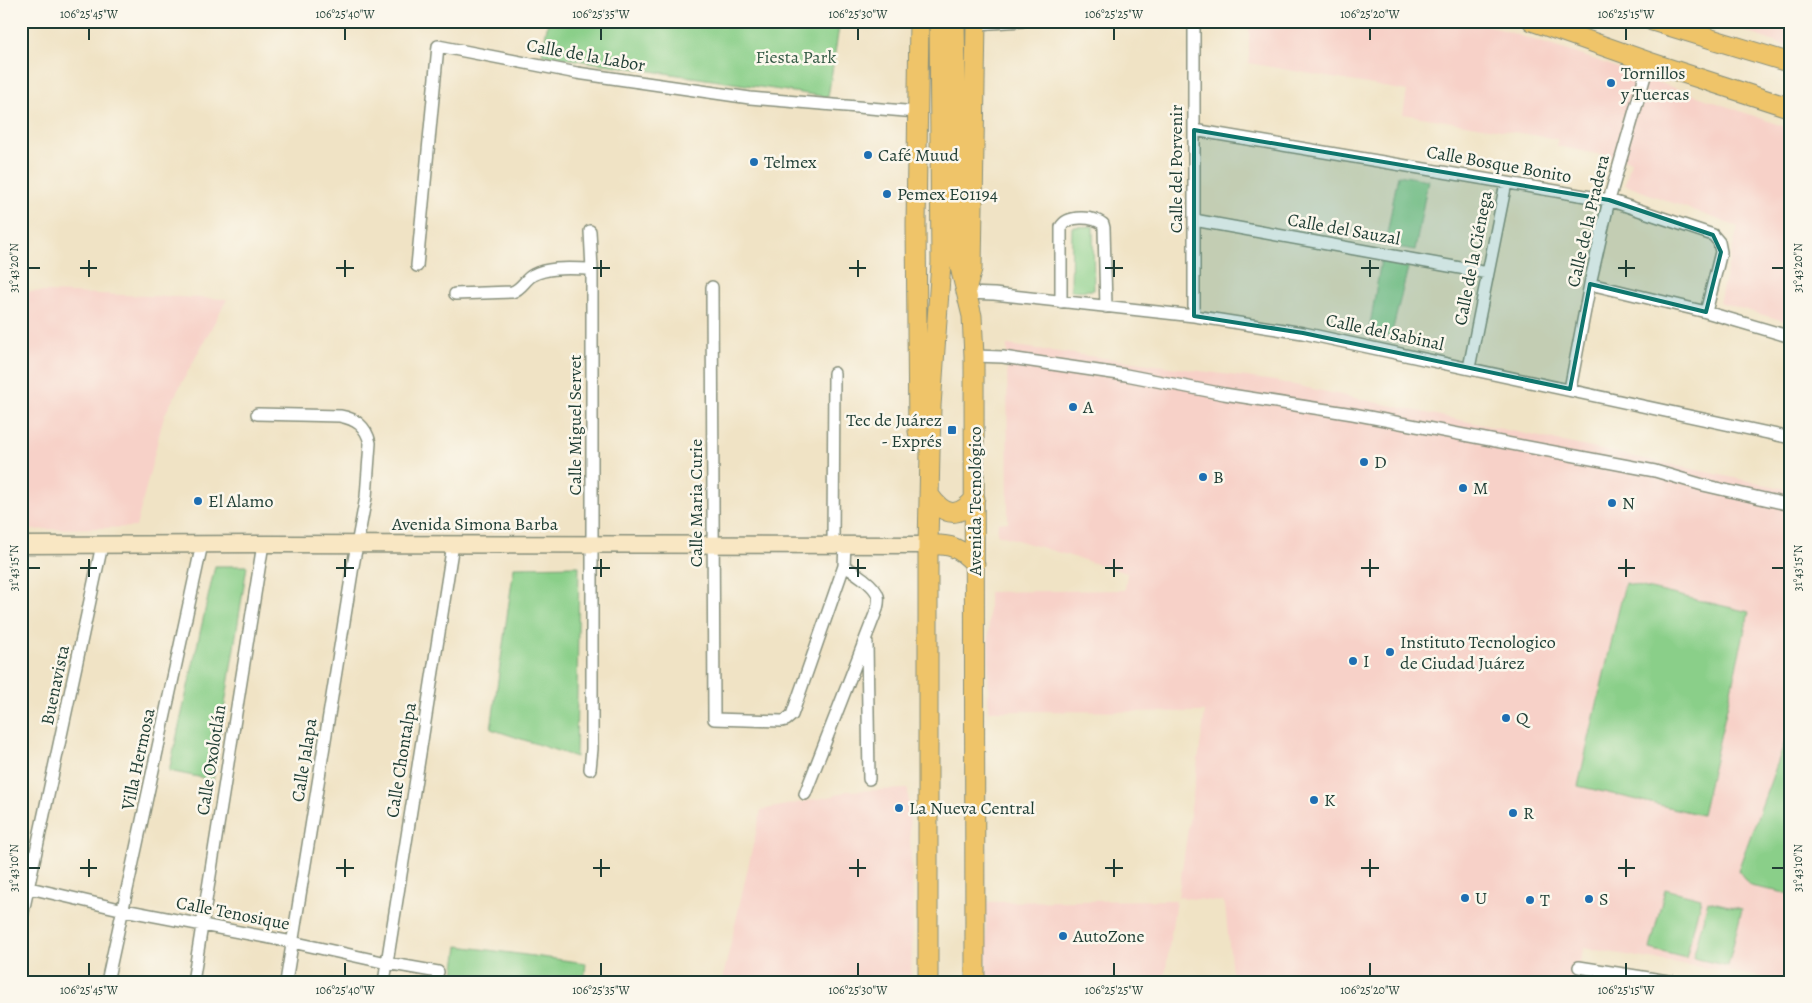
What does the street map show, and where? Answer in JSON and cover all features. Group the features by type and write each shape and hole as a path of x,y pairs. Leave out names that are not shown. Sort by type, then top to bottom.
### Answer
{"main road":[{"path":"919,21 916,235 919,501 928,545 942,544 958,549 975,564"},
{"name":"Avenida Tecnológico","path":"939,21 950,263 966,293 972,316 974,356 975,982"},
{"name":"Avenida Tecnológico","path":"928,982 928,545 931,406 950,263 955,21"},
{"path":"1532,21 1791,108"},
{"path":"1652,21 1702,28 1791,63"},
{"path":"966,293 972,269 976,22"},
{"path":"930,496 942,509 955,513 968,507 975,498"},
{"name":"Avenida Simona Barba","path":"21,546 202,544 928,545"}],"street":[{"path":"976,22 1022,21"},
{"name":"Calle del Porvenir","path":"1194,21 1194,316"},
{"name":"Calle de la Labor","path":"417,266 438,46 577,73 750,98 917,112"},
{"name":"Calle de la Pradera","path":"1570,389 1590,284 1609,200 1650,62"},
{"name":"Calle Bosque Bonito","path":"1194,130 1609,200 1712,235 1716,238 1721,252 1706,312"},
{"name":"Calle de la Ciénega","path":"1469,368 1506,183"},
{"path":"1061,302 1061,227 1064,221 1069,219 1094,219 1103,224 1104,228 1106,307"},
{"name":"Calle del Sauzal","path":"1194,220 1488,273"},
{"name":"Calle Miguel Servet","path":"590,231 592,269 592,749 590,769"},
{"path":"454,294 512,292 519,289 529,277 536,274 554,270 592,269"},
{"path":"1590,284 1706,312 1791,337"},
{"name":"Calle Maria Curie","path":"712,287 714,719 786,720 792,714 844,566"},
{"name":"Calle del Sabinal","path":"966,293 994,294 1194,316 1303,333 1791,438"},
{"path":"974,356 1126,375 1224,394 1354,414 1655,471 1703,486 1791,505"},
{"path":"805,794 877,609 878,594 859,574 844,566 839,545 834,373"},
{"name":"Calle Jalapa","path":"257,414 340,416 358,422 368,434 370,442 366,497 353,566 286,982"},
{"name":"Villa Hermosa","path":"107,982 202,544"},
{"name":"Calle Oxolotlán","path":"193,982 263,544"},
{"name":"Calle Chontalpa","path":"384,982 452,544"},
{"name":"Buenavista","path":"21,921 25,887 102,545"},
{"path":"866,636 869,780"},
{"name":"Calle Tenosique","path":"25,887 124,910 438,972"},
{"path":"1579,967 1621,978 1674,982"}],"highlighted area":[{"path":"1194,130 1609,200 1713,235 1721,252 1706,312 1590,284 1570,389 1303,333 1194,316"}],"shaded area":[{"path":"1249,21 1474,21 1584,56 1791,129 1791,323 1719,302 1738,227 1625,185 1631,161 1557,146 1557,139 1403,114 1407,91 1249,63"},
{"path":"1723,21 1791,21 1791,48 1722,23"},
{"path":"21,291 227,299 164,416 136,527 21,530"},
{"name":"Instituto Tecnologico de Ciudad Juárez","path":"1007,345 1275,381 1791,490 1791,982 1584,948 1573,982 1233,982 1225,906 1222,902 1178,897 1205,712 988,711 989,592 1125,590 1127,573 997,534 998,523 1008,522"},
{"path":"908,789 913,903 911,982 722,982 761,810 833,796 847,791"},
{"path":"1176,900 1164,982 986,982 986,902"}],"green space":[{"name":"Fiesta Park","path":"548,21 840,21 828,97 542,55"},
{"path":"1398,175 1428,180 1415,250 1385,245"},
{"path":"1093,226 1094,290 1071,291 1072,227"},
{"path":"1381,260 1409,264 1391,336 1369,331"},
{"path":"215,566 247,566 213,780 169,771"},
{"path":"579,566 576,757 491,729 514,567"},
{"path":"1625,583 1749,612 1702,815 1578,786"},
{"path":"1791,726 1791,894 1750,886 1738,870"},
{"path":"1665,889 1701,898 1686,958 1650,949"},
{"path":"1708,901 1742,909 1728,966 1693,958"},
{"path":"458,946 586,963 584,982 453,982"}],"place":[{"name":"Tornillos y Tuercas","path":"1611,83"},
{"name":"Café Muud","path":"868,155"},
{"name":"Telmex","path":"754,162"},
{"name":"Pemex E01194","path":"887,194"},
{"name":"A","path":"1073,407"},
{"name":"Tec de Juárez - Exprés","path":"952,430"},
{"name":"D","path":"1364,462"},
{"name":"B","path":"1203,477"},
{"name":"M","path":"1463,488"},
{"name":"El Alamo","path":"198,501"},
{"name":"N","path":"1612,503"},
{"name":"Instituto Tecnologico de Ciudad Juárez","path":"1390,652"},
{"name":"I","path":"1353,661"},
{"name":"Q","path":"1506,718"},
{"name":"K","path":"1314,800"},
{"name":"La Nueva Central","path":"899,808"},
{"name":"R","path":"1513,813"},
{"name":"U","path":"1465,898"},
{"name":"S","path":"1589,899"},
{"name":"T","path":"1530,900"},
{"name":"AutoZone","path":"1063,936"}]}
